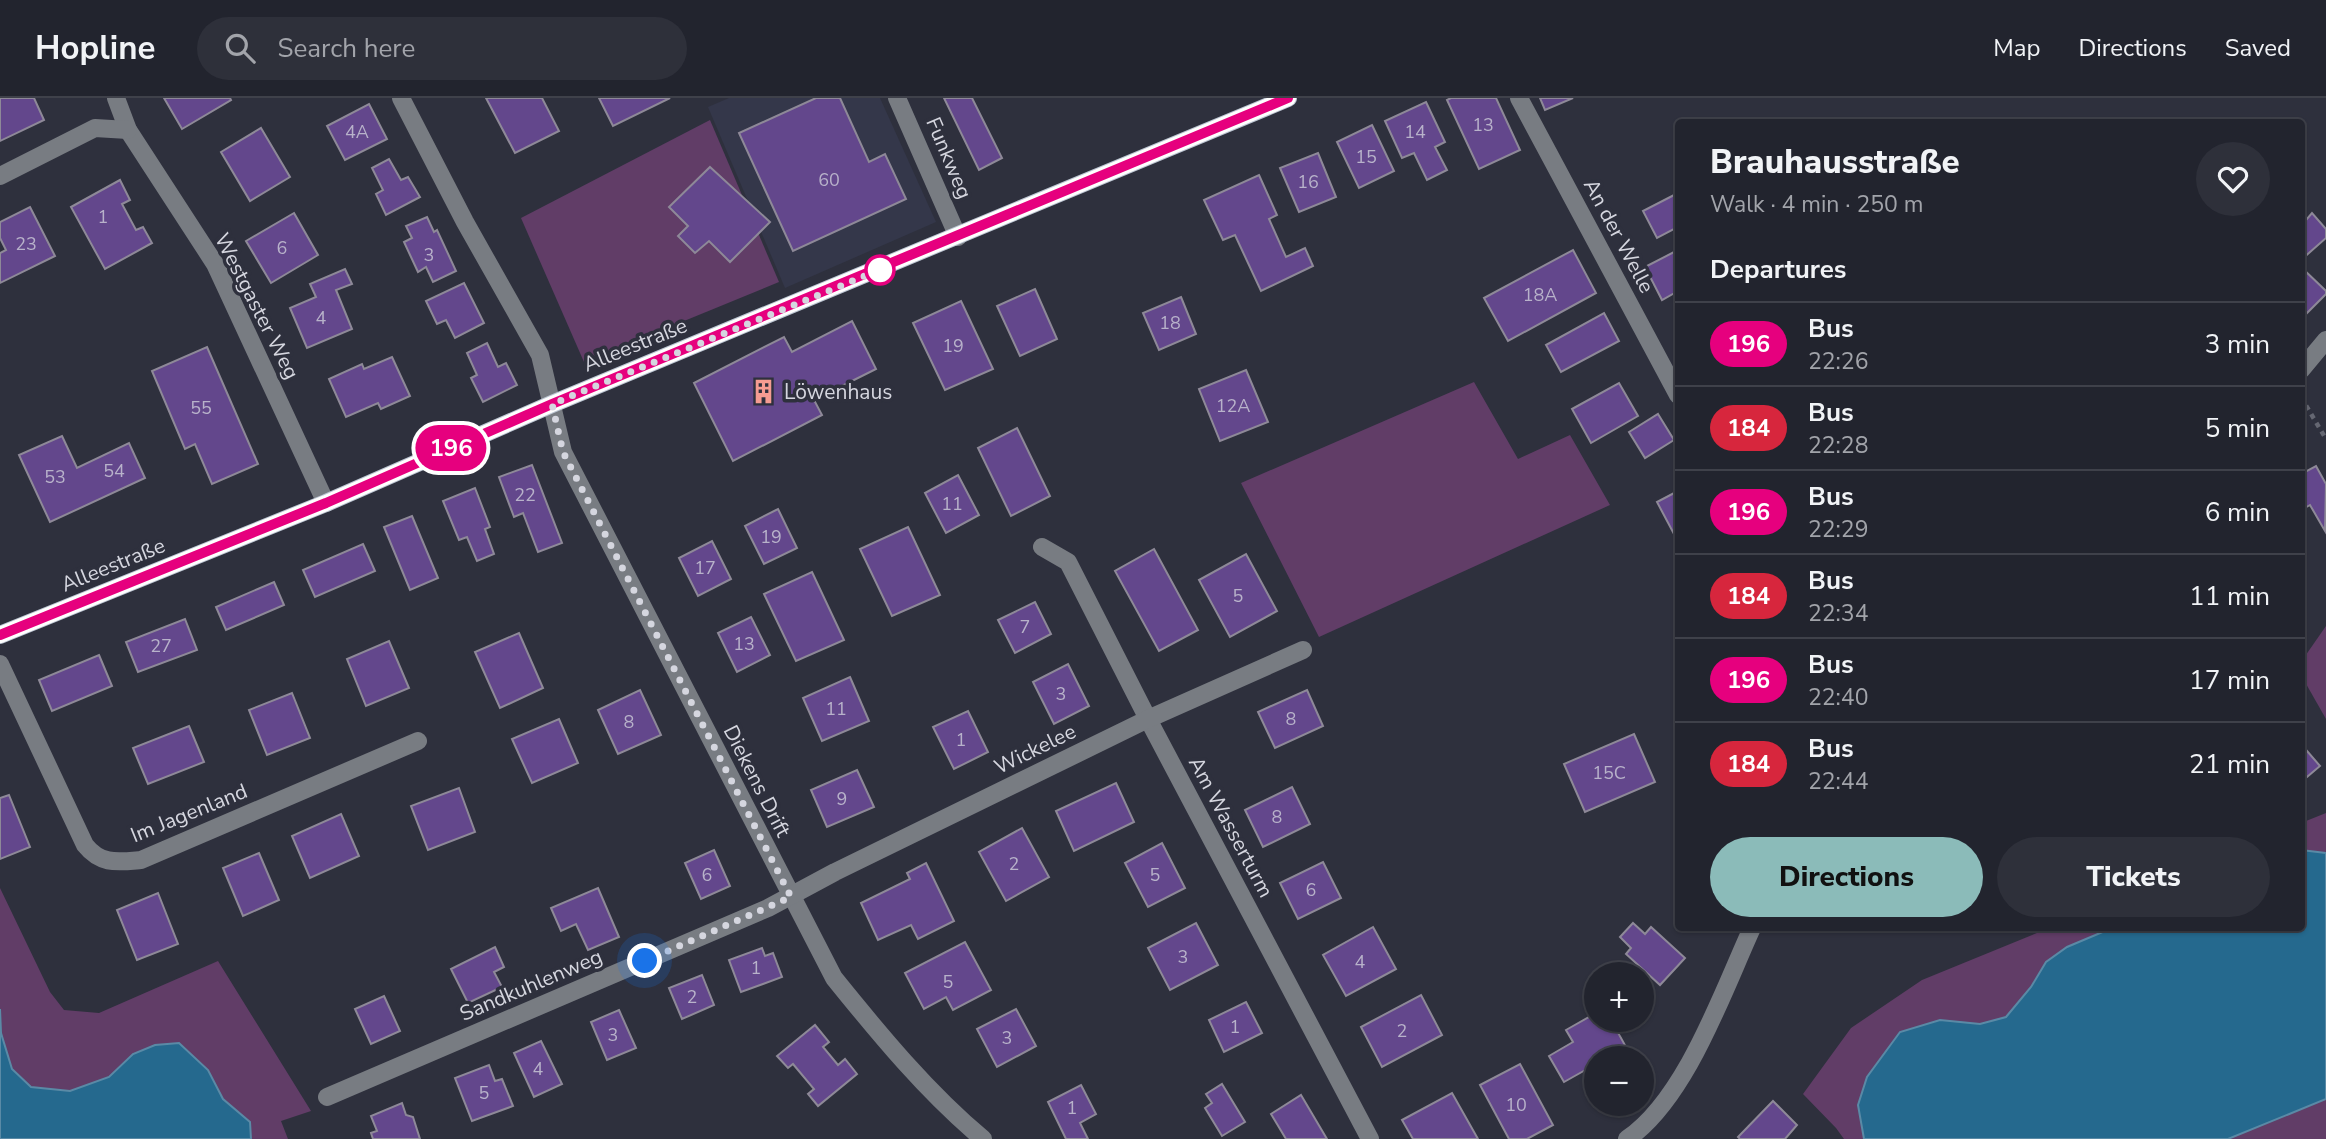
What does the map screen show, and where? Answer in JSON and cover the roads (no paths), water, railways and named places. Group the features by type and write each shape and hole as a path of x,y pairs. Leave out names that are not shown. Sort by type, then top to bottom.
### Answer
{"main road":[{"name":"Alleestraße","path":"0,635 326,503 552,404 1288,98"}],"street":[{"name":"Westgaster Weg","path":"116,98 128,130 215,264 326,503"},
{"name":"Diekens Drift","path":"401,98 465,222 540,355 563,452 834,978 889,1046 963,1122 984,1139"},
{"name":"Funkweg","path":"898,98 958,237"},
{"name":"An der Welle","path":"1519,98 1675,389"},
{"path":"0,176 95,128 128,130"},
{"path":"2305,365 2326,340"},
{"name":"Am Wasserturm","path":"1042,547 1068,562 1370,1139"},
{"name":"Wickelee","path":"791,897 835,872 1148,719 1303,650"},
{"name":"Im Jagenland","path":"0,664 85,845 95,857 116,862 141,860 418,741"},
{"name":"Sandkuhlenweg","path":"327,1097 791,897"},
{"path":"1635,1137 1667,1098 1687,1066 1751,931"}],"water":[{"path":"2305,850 2326,853 2326,1099 2228,1139 1864,1139 1858,1105 1867,1077 1900,1032 1940,1020 1980,1024 2006,1017 2031,987 2046,962 2067,947 2105,931 2305,931"},
{"path":"0,1009 1,1033 12,1069 31,1087 70,1091 109,1077 133,1054 155,1045 179,1043 208,1070 223,1099 250,1122 251,1139 0,1139"}],"place":[{"name":"Löwenhaus","path":"764,392"}]}
